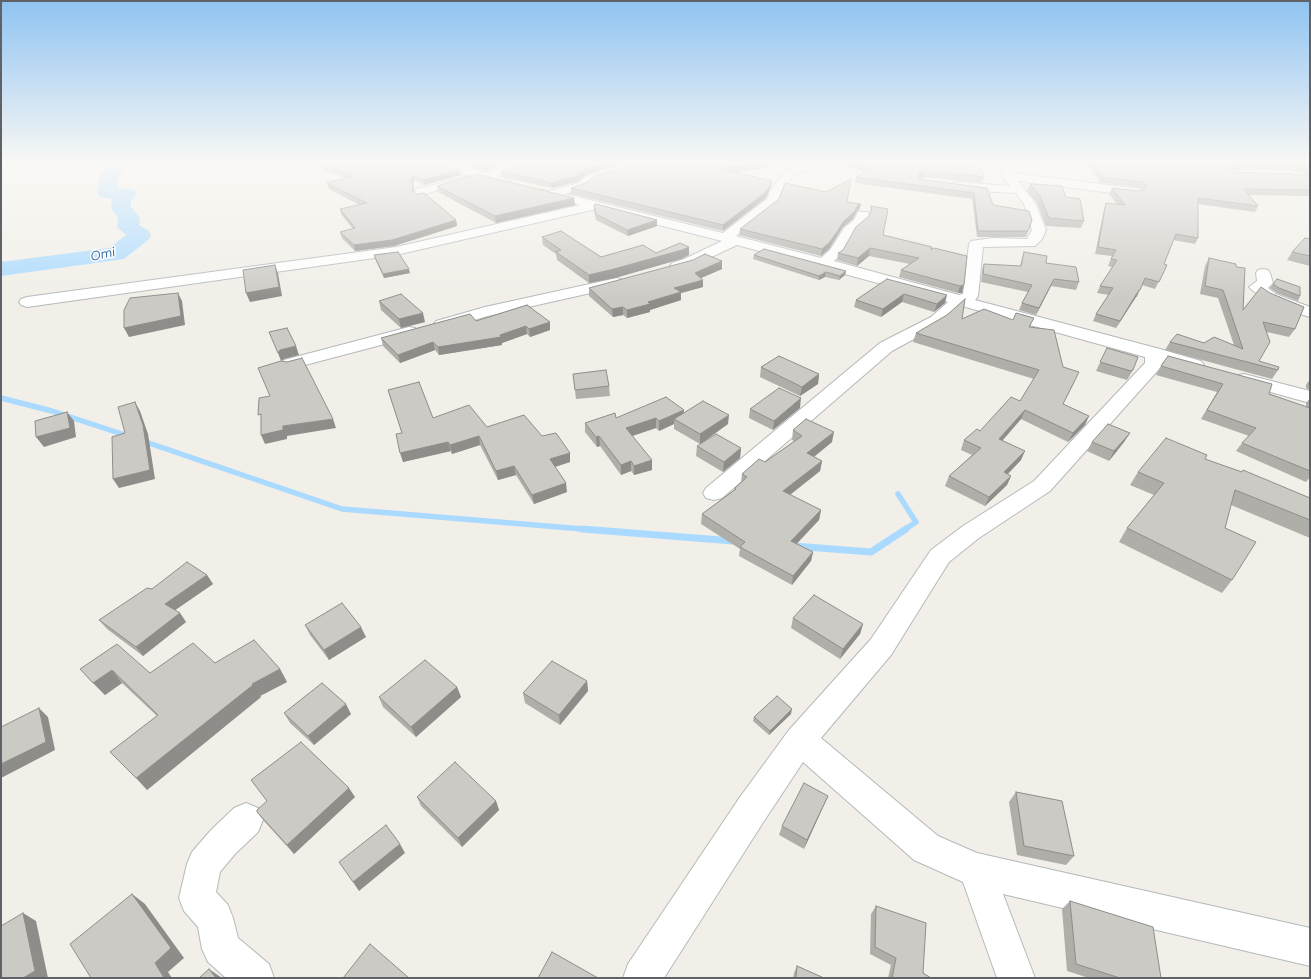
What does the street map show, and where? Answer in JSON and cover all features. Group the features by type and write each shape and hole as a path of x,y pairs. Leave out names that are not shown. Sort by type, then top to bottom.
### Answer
{"street":[{"path":"27,302 396,251 580,209"},
{"path":"623,209 655,213 731,239 824,263 1206,368"},
{"path":"666,269 687,263 731,239 765,209"},
{"path":"714,493 886,347 938,320 958,301 970,296 976,244 993,242 1030,243 1036,239 1040,230 1032,209"},
{"path":"824,263 835,253 849,231 860,222 862,215"},
{"path":"1263,273 1266,283 1257,287 1271,297 1296,308 1310,312"},
{"path":"290,364 485,312 632,279"},
{"path":"642,978 752,809 800,740 881,647 940,556 971,532 1042,486 1154,364 1154,353"},
{"path":"1228,374 1310,397"},
{"path":"800,740 926,848 976,870 1310,947"},
{"path":"246,820 204,864 197,898 214,918 221,949 255,978"},
{"path":"976,870 1016,978"}],"building":[{"path":"340,209 443,209 456,220 392,240 354,245 340,232 355,228"},
{"path":"481,209 527,209 495,216"},
{"path":"595,209 614,209 657,220 627,230 596,214"},
{"path":"656,209 744,209 723,225"},
{"path":"766,209 856,209 844,221 830,242 822,249 740,229"},
{"path":"872,209 888,209 883,235 932,247 931,250 934,248 967,256 964,285 960,286 901,270 919,258 870,248 858,258 838,253 843,250 856,227 869,216"},
{"path":"976,209 1015,209 1029,211 1032,220 1028,231 978,231"},
{"path":"1045,209 1082,209 1084,221 1049,218"},
{"path":"1105,209 1198,209 1198,238 1176,234 1164,264 1167,265 1159,282 1145,278 1140,290 1120,321 1096,314 1113,288 1100,286 1117,260 1111,259 1116,250 1098,247"},
{"path":"561,231 601,257 643,245 656,253 680,243 689,247 589,275 556,252 561,250 542,237"},
{"path":"1305,238 1310,239 1310,256 1292,252"},
{"path":"764,249 846,271 840,276 826,272 819,276 754,255"},
{"path":"398,252 409,269 383,274 374,255"},
{"path":"1024,252 1047,256 1046,263 1076,267 1079,282 1054,279 1039,308 1022,303 1032,285 983,274 984,264 1021,266"},
{"path":"705,254 722,261 695,273 703,280 674,288 681,292 648,302 650,304 627,310 623,307 612,309 589,288 693,260"},
{"path":"1209,258 1236,264 1236,267 1245,268 1243,310 1261,287 1270,293 1304,307 1295,329 1263,322 1270,342 1259,361 1279,367 1278,370 1170,342 1177,334 1204,343 1214,337 1243,349 1223,290 1205,286"},
{"path":"275,265 279,287 246,293 243,270"},
{"path":"887,279 947,295 937,304 904,294 883,309 856,300"},
{"path":"1277,279 1300,287 1300,296 1279,288 1273,284"},
{"path":"178,293 181,316 124,328 124,310 130,298"},
{"path":"401,294 423,313 399,319 379,301"},
{"path":"965,299 962,319 984,309 1013,320 1016,313 1034,318 1029,327 1054,330 1063,367 1079,372 1063,404 1089,416 1073,433 1025,410 999,439 1025,451 1004,472 1011,476 989,497 949,476 981,448 964,440 977,429 980,431 1011,397 1020,401 1039,370 916,333 947,315"},
{"path":"527,305 550,322 529,329 526,326 500,335 501,337 438,347 433,342 398,355 381,338 470,314 476,321"},
{"path":"287,328 296,346 280,350 278,353 269,332"},
{"path":"1107,348 1138,357 1133,370 1131,371 1100,362"},
{"path":"779,356 819,374 802,387 761,367"},
{"path":"1168,356 1272,384 1269,394 1310,408 1310,471 1242,443 1256,428 1207,410 1223,384 1161,366"},
{"path":"302,358 333,419 283,426 283,430 261,435 261,414 258,415 259,398 270,396 258,368 281,361 287,362"},
{"path":"606,370 609,386 575,390 573,374"},
{"path":"419,382 433,418 469,405 487,427 524,415 542,436 556,433 570,453 550,459 566,483 532,495 514,466 496,471 479,436 450,445 448,442 400,453 396,434 402,433 388,390"},
{"path":"779,388 801,398 774,421 750,409"},
{"path":"666,397 684,410 659,421 656,418 626,428 652,460 634,466 631,461 621,465 599,436 596,437 585,423 615,413 616,418"},
{"path":"703,401 729,415 700,434 674,419"},
{"path":"135,402 143,425 150,470 113,479 112,437 125,433 118,407"},
{"path":"67,412 70,428 36,437 35,421"},
{"path":"806,419 834,432 807,453 822,461 783,491 821,510 791,541 813,552 793,576 740,547 745,542 702,514 736,489 735,488 747,477 742,474 759,459 765,462 802,436 793,430"},
{"path":"1108,424 1130,433 1114,451 1092,442"},
{"path":"716,434 741,448 724,462 697,446"},
{"path":"1166,438 1207,455 1205,459 1242,472 1243,470 1310,498 1310,520 1235,490 1225,528 1256,542 1232,580 1127,528 1164,483 1138,472"},
{"path":"187,562 207,575 165,604 180,613 136,647 99,620 147,588 152,589"},
{"path":"814,595 863,624 843,649 793,618"},
{"path":"342,603 361,627 324,650 305,625"},
{"path":"254,640 280,669 252,684 253,685 136,778 110,752 158,715 112,670 93,683 80,669 117,644 150,673 193,643 215,663"},
{"path":"425,660 457,687 411,727 379,697"},
{"path":"552,661 587,681 559,715 523,693"},
{"path":"322,683 346,704 308,736 284,713"},
{"path":"777,696 792,709 770,731 754,717"},
{"path":"39,708 46,742 1,764 1,727"},
{"path":"301,742 349,788 287,845 257,812 257,810 267,801 251,780"},
{"path":"455,762 496,801 458,838 417,797"},
{"path":"804,783 828,796 807,840 782,826"},
{"path":"1016,792 1062,801 1074,856 1024,846"},
{"path":"386,825 400,844 353,882 339,862"},
{"path":"132,894 171,948 155,963 164,978 91,978 70,944"},
{"path":"1070,901 1153,927 1161,978 1120,978 1076,964"},
{"path":"876,906 926,923 923,973 931,978 892,978 896,958 875,947"},
{"path":"23,913 35,971 23,978 1,978 1,926"},
{"path":"370,944 409,978 343,978"},
{"path":"552,952 598,978 538,978"},
{"path":"797,966 824,978 796,978"},
{"path":"209,969 216,978 199,978"}],"waterway":[{"name":"Omi","path":"1,269 116,254 140,235 128,227 129,218 122,209"},
{"path":"1,398 52,411 128,436"},
{"path":"143,441 342,509 595,530"},
{"path":"898,494 916,522 904,530"},
{"path":"582,529 733,541"},
{"path":"794,546 871,552 906,529"}]}
